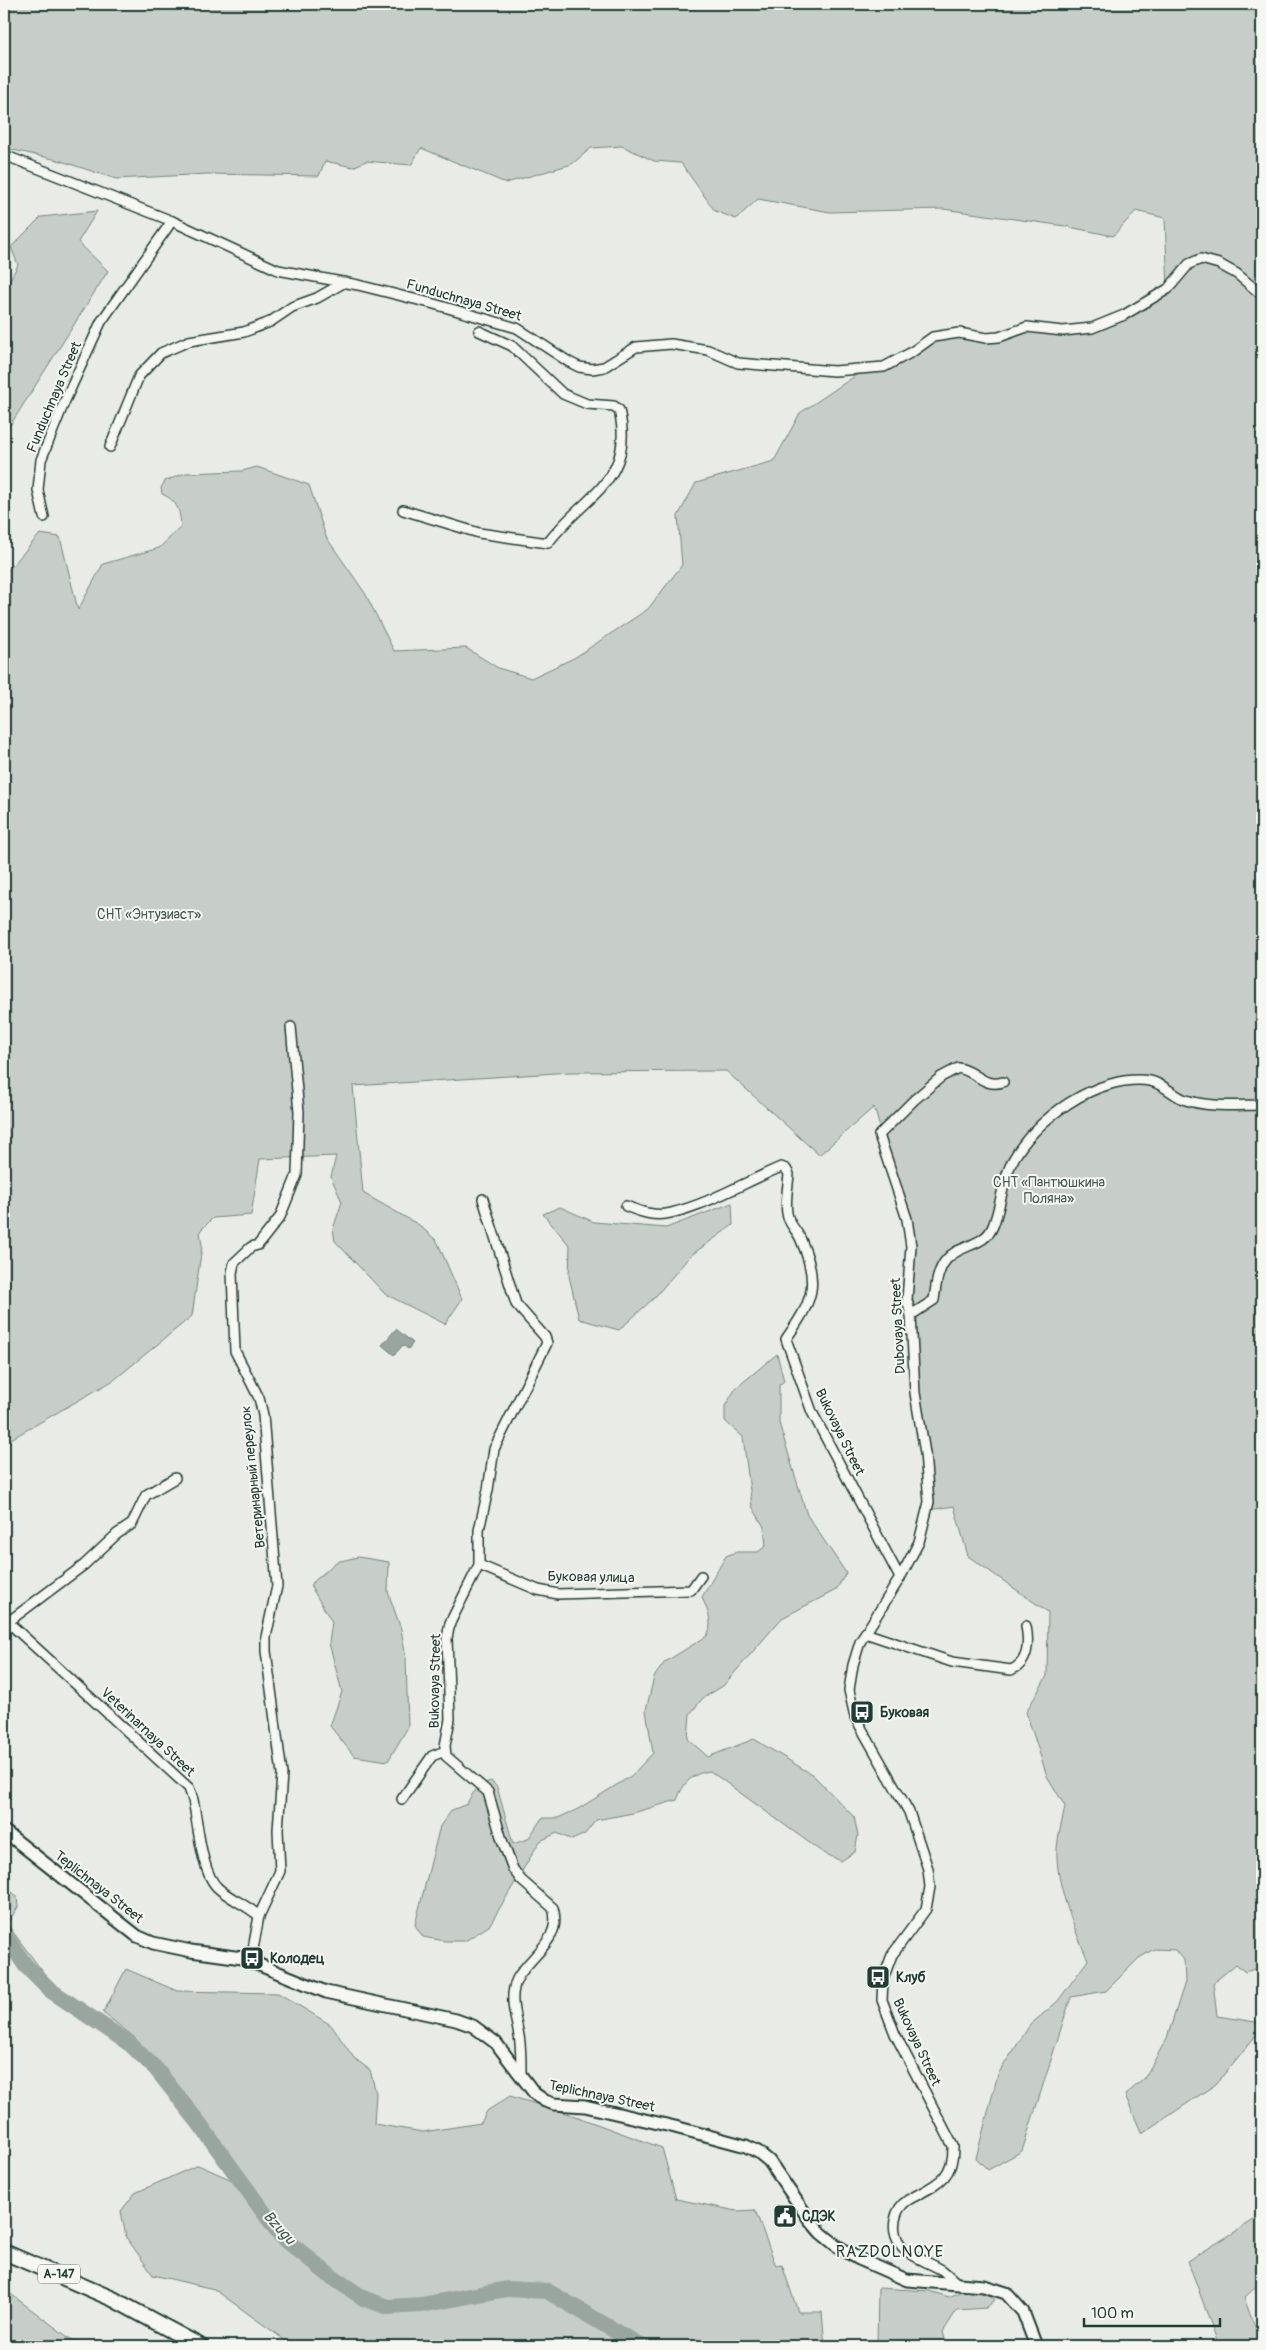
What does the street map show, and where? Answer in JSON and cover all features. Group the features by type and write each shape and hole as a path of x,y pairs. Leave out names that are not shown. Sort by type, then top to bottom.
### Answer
{"highway":[{"name":"А-147","path":"4,2252 113,2299 200,2346"}],"street":[{"name":"Funduchnaya Street","path":"4,155 172,220 278,270 344,282 434,304 517,328 569,362 579,367 592,369 604,367 636,348 670,344 708,350 738,363 834,371 884,367 912,352 933,337 959,333 986,338 1000,337 1027,327 1063,332 1092,328 1124,315 1168,289 1188,264 1201,259 1228,269 1262,295"},
{"name":"Funduchnaya Street","path":"44,517 38,490 41,460 64,403 101,322 172,220"},
{"path":"110,448 139,376 161,354 189,341 244,332 270,322 292,306 317,298 344,282"},
{"name":"Funduchnaya Street","path":"403,510 479,533 548,543 608,483 614,471 621,453 619,410 614,406 587,404 563,394 512,346 480,331"},
{"name":"Ветеринарный переулок","path":"259,1916 280,1872 278,1830 282,1774 266,1637 277,1586 263,1415 260,1398 235,1351 232,1273 234,1263 251,1247 258,1245 280,1216 297,1175 299,1112 291,1027"},
{"name":"Dubovaya Street","path":"900,1578 919,1542 929,1502 925,1453 915,1392 911,1315 907,1292 911,1246 907,1219 879,1135 914,1100 941,1078 958,1068 988,1084 993,1085 1003,1082"},
{"path":"911,1315 934,1300 938,1277 946,1260 954,1252 988,1236 1010,1166 1035,1128 1060,1108 1116,1082 1136,1079 1153,1082 1182,1098 1195,1102 1262,1105"},
{"name":"Bukovaya Street","path":"626,1206 645,1214 670,1214 707,1200 781,1167 786,1169 789,1174 787,1213 792,1226 801,1240 813,1285 809,1301 786,1339 812,1412 900,1578 864,1633 856,1652 850,1678 851,1707 864,1734 886,1769 909,1812 928,1869 930,1887 926,1909 892,1955 883,1979 882,2000 895,2034 953,2146 952,2164 947,2173 929,2191 907,2201 896,2216 894,2227 900,2244 908,2251 943,2271 957,2283"},
{"name":"Bukovaya Street","path":"445,1751 450,1719 447,1638 450,1623 479,1565 479,1530 488,1490 494,1449 547,1344 545,1337 516,1304 483,1198"},
{"path":"6,1623 84,1565 132,1524 146,1495 175,1478"},
{"name":"Буковая улица","path":"479,1565 538,1590 558,1594 691,1590 701,1576"},
{"name":"Veterinarnaya Street","path":"6,1623 189,1788 209,1878 218,1888 249,1907 259,1916"},
{"path":"864,1633 952,1662 1011,1670 1017,1668 1025,1658 1028,1638 1026,1626"},
{"path":"402,1799 432,1756 445,1751 450,1761 485,1788 513,1869 521,1880 553,1908 555,1914 552,1933 548,1942 522,1972 512,1998 520,2042 522,2074"},
{"name":"Teplichnaya Street","path":"4,1831 137,1936 154,1943 182,1949 251,1960 326,1992 440,2016 473,2026 496,2043 522,2074 535,2094 554,2104 600,2109 746,2146 769,2161 809,2219 821,2233 837,2246 859,2259 907,2280 957,2283 998,2289 1014,2299 1023,2312 1036,2346"},
{"path":"251,1960 259,1916"}],"green space":[{"path":"4,4 1262,4 1262,1962 1255,1969 1245,1972 1236,1964 1213,1983 1217,2016 1262,2023 1262,2028 1216,2084 1142,2134 1125,2095 1144,2079 1167,2038 1185,1982 1184,1960 1176,1950 1154,1949 1139,1958 1106,1991 1071,1997 1022,2151 988,2170 976,2158 998,2074 1030,2025 1058,2001 1088,1960 1066,1905 1059,1875 1057,1848 1065,1806 1047,1776 1026,1712 1047,1676 1048,1612 968,1556 954,1506 929,1510 905,1294 914,1246 874,1107 819,1155 726,1071 571,1072 353,1086 363,1193 419,1225 437,1241 462,1299 445,1324 385,1294 335,1241 333,1229 342,1202 331,1177 336,1156 260,1159 251,1215 213,1218 200,1231 202,1246 192,1316 114,1380 4,1443 4,575 40,534 60,537 78,610 103,564 159,548 181,527 180,516 175,503 162,494 161,488 165,481 186,473 242,471 257,467 309,485 326,537 365,593 394,651 466,648 498,668 531,678 574,658 648,609 682,565 678,516 696,483 774,461 800,413 867,368 884,367 933,337 986,338 1018,329 1092,328 1168,289 1165,218 1136,211 1113,236 1065,226 943,209 830,212 758,199 736,219 715,211 681,163 654,161 622,146 591,148 572,164 506,183 421,148 411,165 366,161 353,167 325,161 319,176 207,174 116,179 58,160 4,148"},
{"path":"97,211 78,242 108,271 4,435 4,290 18,265 11,247 41,217"},
{"path":"732,1203 733,1225 690,1256 655,1297 619,1330 579,1319 569,1276 570,1246 543,1214 560,1207 594,1222 666,1228"},
{"path":"777,1354 784,1381 779,1385 779,1423 807,1515 846,1573 836,1590 782,1618 723,1686 703,1698 690,1714 688,1739 708,1757 754,1739 813,1775 854,1817 858,1835 855,1852 841,1861 822,1852 710,1771 704,1772 693,1777 685,1784 677,1800 633,1813 596,1820 585,1834 572,1840 557,1833 540,1841 489,1926 465,1941 445,1941 423,1937 415,1925 440,1826 452,1810 467,1804 473,1793 480,1787 491,1781 497,1787 513,1844 528,1839 542,1818 558,1818 578,1809 631,1776 653,1753 646,1710 654,1677 665,1662 707,1636 710,1621 702,1597 726,1556 736,1552 758,1552 766,1546 764,1527 752,1506 743,1437 725,1421 725,1406 736,1388"},
{"path":"358,1557 389,1562 388,1592 401,1629 406,1658 408,1727 388,1761 354,1756 330,1726 342,1692 329,1643 332,1622 310,1585 336,1562"},
{"path":"4,1886 17,1896 18,1907 7,1924 43,1972 60,1990 4,1939"},
{"path":"126,1969 177,1991 278,1993 331,2025 354,2058 370,2070 376,2093 374,2124 423,2132 481,2123 487,2111 510,2096 572,2115 662,2148 676,2199 737,2211 755,2210 776,2266 782,2265 798,2312 822,2312 825,2346 293,2346 214,2289 153,2275 126,2237 121,2211 135,2193 198,2165 257,2191 183,2091 134,2037 103,2013"},
{"path":"1262,2215 1262,2281 1244,2298 1262,2346 1219,2346 1188,2261"},
{"path":"878,2288 929,2291 949,2297 966,2289 991,2295 995,2300 986,2308 957,2310 943,2332 947,2346 877,2346"},
{"path":"4,2289 72,2340 108,2346 4,2346"}],"shaded area":[{"path":"396,1329 413,1343 408,1349 403,1345 394,1355 382,1345"}],"waterway":[{"name":"Bzugu","path":"4,1934 25,1965 50,1990 130,2044 156,2069 199,2123 281,2236 329,2275 365,2299 388,2307 421,2305 507,2289 547,2291 641,2346"}],"place":[{"name":"Буковая","path":"862,1712"},
{"name":"Колодец","path":"252,1958"},
{"name":"Клуб","path":"878,1977"},
{"name":"СДЭК","path":"785,2216"}],"district":[{"name":"RAZDOLNOYE","path":"890,2252"}],"park label":[{"name":"СНТ «Энтузиаст»","path":"149,914"},
{"name":"СНТ «Пантюшкина Поляна»","path":"1049,1190"}]}
